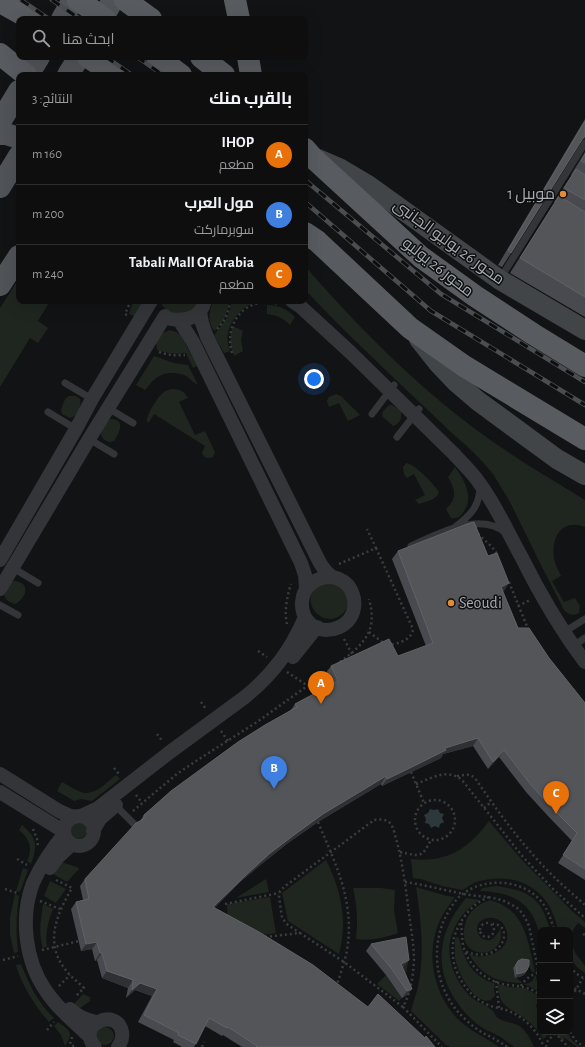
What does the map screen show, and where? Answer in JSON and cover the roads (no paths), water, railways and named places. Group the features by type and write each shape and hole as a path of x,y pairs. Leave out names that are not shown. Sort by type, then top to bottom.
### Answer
{"highway":[{"path":"78,0 102,16"},
{"path":"125,0 147,16"},
{"path":"235,0 238,16"},
{"path":"0,2 25,16"},
{"path":"0,54 23,72"},
{"path":"92,60 110,72"},
{"path":"161,60 177,72"},
{"path":"204,60 220,72"},
{"path":"249,60 251,72"},
{"name":"محور 26 يوليو","path":"308,153 421,256 475,296 585,366"},
{"path":"308,234 410,328 464,366 585,439"}],"main road":[{"path":"64,16 73,0"},
{"path":"104,16 113,0"},
{"path":"29,72 37,60"},
{"path":"70,72 77,60"},
{"path":"0,122 16,95"},
{"path":"0,134 16,137"},
{"name":"محور 26 يوليو الجانبى","path":"308,153 341,169 368,185 500,280 585,330"},
{"path":"0,188 16,161"},
{"path":"0,285 16,261"},
{"path":"410,328 457,383 478,401 557,459 585,475"}],"street":[{"path":"308,303 416,412 479,483 491,500 538,589 568,630 581,643 585,662"},
{"path":"0,559 148,304"},
{"path":"156,304 159,310 165,316 179,320 194,316 203,306"},
{"path":"296,304 392,388"},
{"path":"203,306 202,324 207,337 318,559 325,570 336,572 340,579 351,589 354,596 355,604 353,611 345,624 339,628 324,630 310,623 305,617 302,610 303,595 306,588 311,583 336,572"},
{"path":"0,589 89,439 165,316"},
{"path":"179,320 193,342 301,563 305,574 306,588"},
{"path":"416,412 459,447 487,479 500,497 568,630"},
{"path":"0,792 67,836 77,846 86,844 90,841 100,819 112,803 170,752 246,697 257,687 278,665 297,635 305,617"},
{"path":"91,1043 45,990 37,977 27,941 26,917 28,897 42,873 51,852 67,836 67,822 70,819 112,803 132,790 218,726 264,690 317,627"},
{"path":"0,774 59,811 68,815 86,818 93,827 93,832"},
{"path":"42,873 42,882 34,917 34,935 37,952 43,970 54,991 75,1014 89,1021 96,1022 108,1019 119,1024 122,1030 124,1045"},
{"path":"91,1043 90,1032 96,1022"}],"lane":[{"path":"500,280 567,177 585,143"},
{"path":"65,383 92,399"},
{"path":"372,414 392,388"},
{"path":"108,408 133,423"},
{"path":"48,412 76,429"},
{"path":"397,437 416,412"},
{"path":"89,439 114,454"},
{"path":"454,528 475,508 480,491 479,483"},
{"path":"410,546 454,528 471,524 487,524 504,531 511,537"},
{"path":"13,568 38,583"},
{"path":"0,605 18,616"},
{"path":"568,630 585,618"},
{"path":"112,803 134,824"}],"railway":[{"path":"21,0 45,16"},
{"path":"52,0 76,16"},
{"path":"110,60 128,72"},
{"path":"141,60 159,72"},
{"path":"308,183 441,294 585,382"},
{"path":"308,205 431,311 585,405"}],"place":[{"name":"موبيل 1","path":"563,194"},
{"name":"Seoudi","path":"451,603"},
{"name":"IHOP","path":"321,704"},
{"name":"مول العرب","path":"274,789"},
{"name":"Tabali Mall Of Arabia","path":"556,814"}]}
